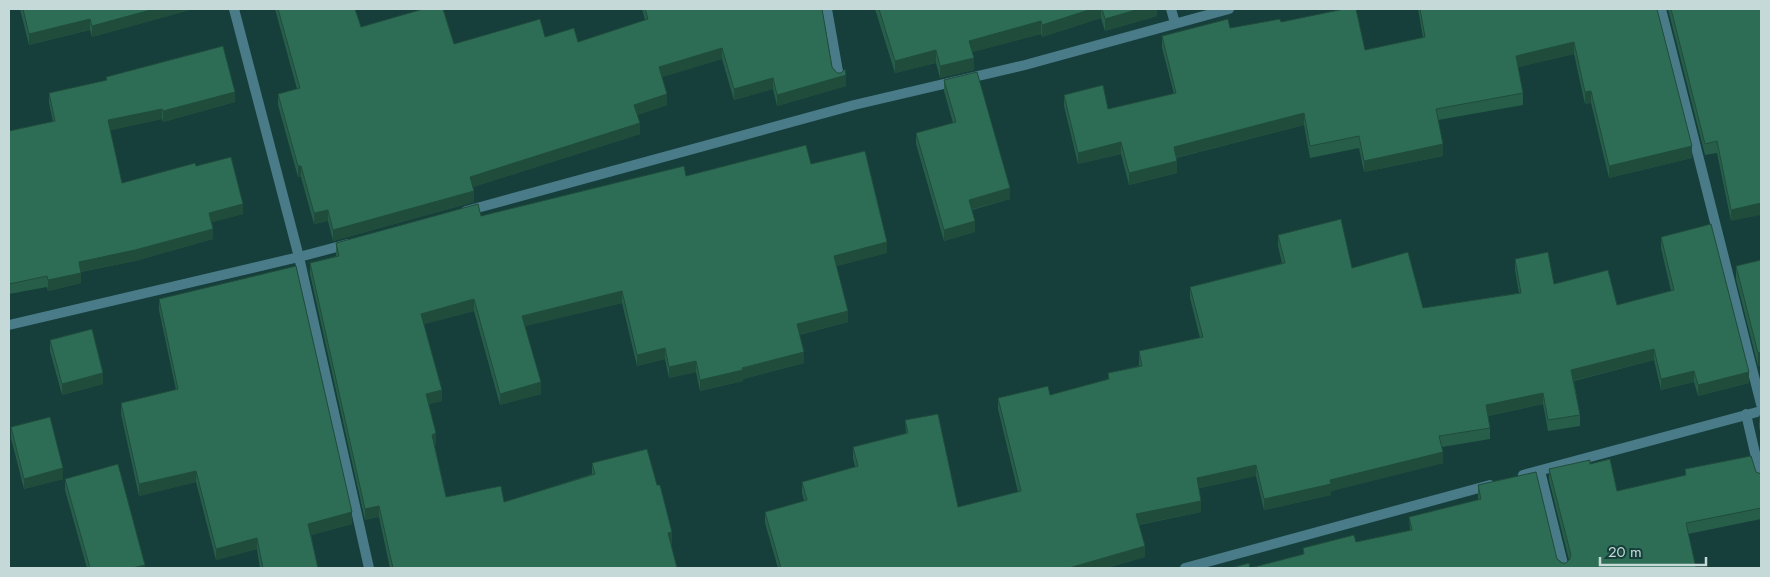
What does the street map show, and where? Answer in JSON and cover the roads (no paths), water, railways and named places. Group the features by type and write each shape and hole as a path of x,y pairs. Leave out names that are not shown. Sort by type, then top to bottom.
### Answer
{"street":[{"path":"234,9 299,257 369,568"},
{"path":"827,9 840,77"},
{"path":"1171,9 1175,23"},
{"path":"452,215 854,105 1024,65 1228,9"},
{"path":"1661,9 1761,404"},
{"path":"9,325 356,242"},
{"path":"1185,568 1761,411"},
{"path":"1746,414 1761,479"},
{"path":"1540,471 1564,568"}]}
